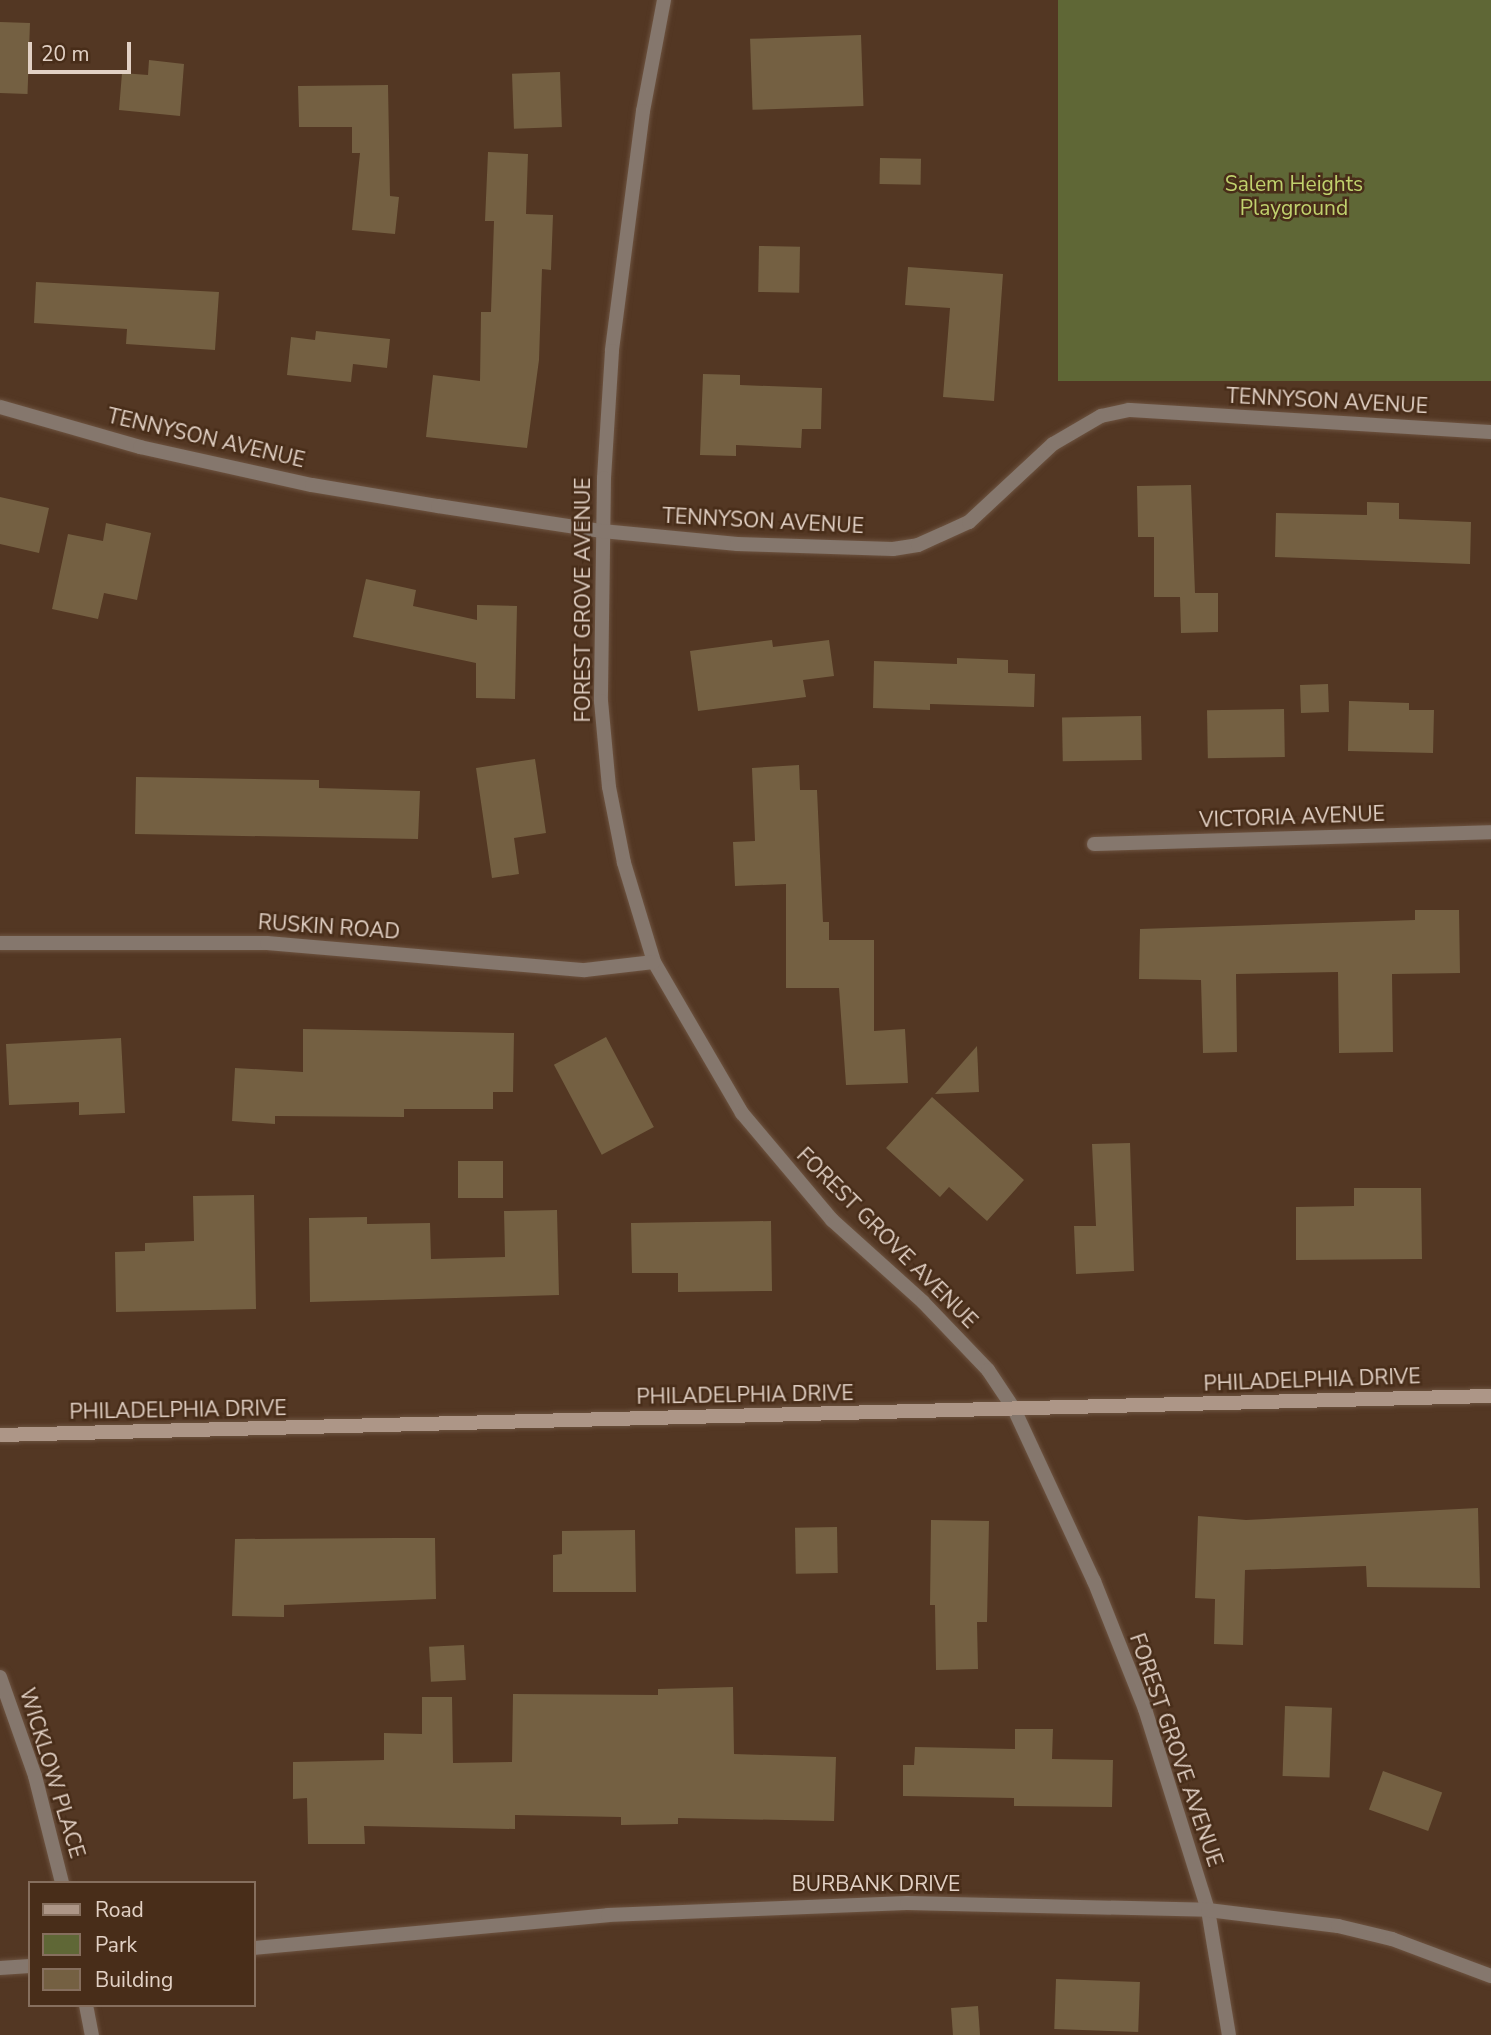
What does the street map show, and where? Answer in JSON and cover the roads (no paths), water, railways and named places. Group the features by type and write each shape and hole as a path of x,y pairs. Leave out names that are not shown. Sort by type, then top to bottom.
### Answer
{"main road":[{"name":"PHILADELPHIA DRIVE","path":"0,1435 1491,1396"}],"street":[{"name":"FOREST GROVE AVENUE","path":"664,0 643,111 612,351 603,531 600,661 609,787 624,863 654,962 712,1068 774,1155 832,1220 923,1302 988,1370 1014,1409 1094,1581 1145,1709 1208,1910 1229,2035"},
{"name":"TENNYSON AVENUE","path":"0,407 140,447 312,485 603,531 737,544 893,550 918,545 969,522 1077,428 1101,416 1129,410 1491,432"},
{"name":"VICTORIA AVENUE","path":"1094,844 1491,832"},
{"name":"RUSKIN ROAD","path":"0,943 267,943 585,970 654,962"},
{"name":"WICKLOW PLACE","path":"0,1676 36,1776 62,1881"},
{"name":"BURBANK DRIVE","path":"256,1948 495,1924 807,1905 1208,1910 1338,1926 1392,1939 1491,1976"},
{"path":"0,1968 28,1966"},
{"path":"86,2007 92,2035"}],"park label":[{"name":"Salem Heights Playground","path":"1294,196"}]}
